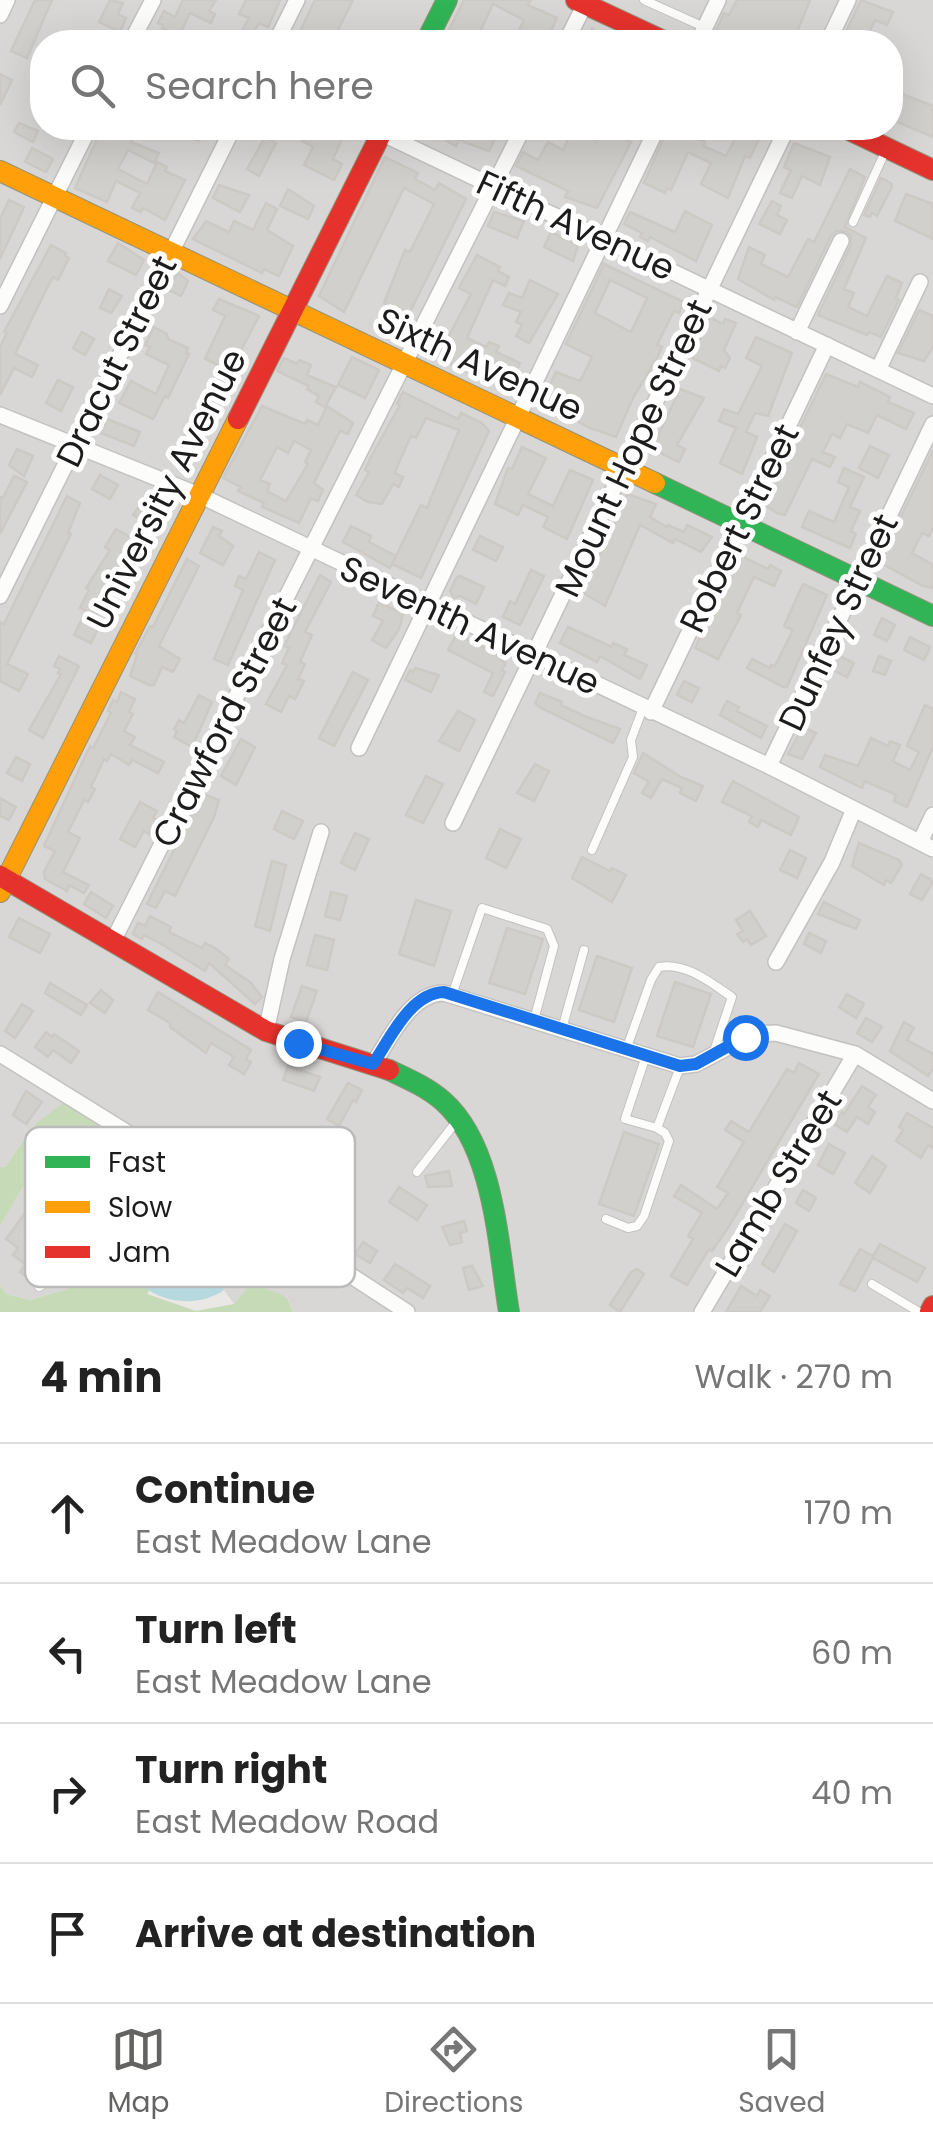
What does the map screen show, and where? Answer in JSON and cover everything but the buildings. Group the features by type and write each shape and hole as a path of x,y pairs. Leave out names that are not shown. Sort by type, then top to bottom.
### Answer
{"street":[{"path":"0,14 7,0"},
{"path":"137,30 153,0"},
{"path":"282,30 297,0"},
{"path":"432,30 447,0"},
{"path":"834,30 848,0"},
{"path":"571,30 583,1 642,30"},
{"path":"704,30 715,1"},
{"path":"0,306 83,140"},
{"name":"Dracut Street","path":"0,596 227,140"},
{"name":"University Avenue","path":"2,882 377,140"},
{"name":"Fifth Avenue","path":"402,140 933,396"},
{"name":"Crawford Street","path":"113,941 517,140"},
{"path":"359,748 651,140"},
{"name":"Mount Hope Street","path":"453,823 781,140"},
{"path":"870,140 933,170"},
{"name":"Sixth Avenue","path":"0,171 933,616"},
{"path":"797,332 841,241"},
{"path":"878,370 920,282"},
{"name":"Robert Street","path":"647,710 826,345"},
{"name":"Seventh Avenue","path":"0,415 199,495 769,766 927,846"},
{"name":"Dunfey Street","path":"769,766 933,424"},
{"path":"776,962 832,862 854,809"},
{"path":"927,846 933,815"},
{"path":"266,1030 282,959 321,832"},
{"path":"2,882 57,908 266,1030 373,1064 426,1088 460,1119 485,1172 510,1312"},
{"path":"373,1064 421,1000 433,993 452,995 680,1066 696,1064 745,1037 766,1032 829,1045 854,1054 933,1101"},
{"path":"0,1054 119,1127"},
{"name":"Lamb Street","path":"702,1312 854,1054"},
{"path":"355,1278 407,1312"}],"lane":[{"path":"644,0 694,30"},
{"path":"853,222 887,148"},
{"path":"592,850 633,757 631,740 647,710"},
{"path":"452,995 482,908 546,929 554,946 534,1020"},
{"path":"562,1029 584,950"},
{"path":"626,1050 651,980 659,967 668,965 700,977 732,997 712,1054"},
{"path":"606,1220 628,1228 637,1226 644,1216 669,1141 666,1133 657,1128 625,1119 646,1056"},
{"path":"657,1128 680,1066"},
{"path":"417,1172 460,1119"},
{"path":"872,1284 918,1312"}],"shaded area":[{"path":"0,0 933,0 933,1312 293,1312 287,1296 234,1304 222,1287 355,1287 355,1127 35,1124 25,1127 25,1138 5,1167 0,1167"},
{"path":"23,1187 25,1287 68,1287 30,1300 6,1294 0,1285 0,1226"}],"green space":[{"path":"63,1103 103,1127 33,1127"},
{"path":"25,1138 25,1185 0,1226 0,1167 5,1167"},
{"path":"0,1285 6,1294 30,1300 67,1289 151,1287 147,1294 196,1311 234,1304 249,1287 262,1287 287,1297 293,1312 0,1312"}],"water":[{"path":"145,1287 224,1290 189,1301"}],"traffic: fast":[{"path":"432,30 447,0"},
{"path":"655,483 933,616"},
{"path":"389,1070 443,1101 474,1144 491,1199 509,1312"}],"traffic: slow":[{"path":"0,171 655,483"},
{"path":"0,892 238,419"}],"traffic: jam":[{"path":"576,0 640,30"},
{"path":"238,419 378,140"},
{"path":"870,140 933,170"},
{"path":"0,876 266,1031 389,1070"},
{"path":"930,1312 933,1306"}],"route":[{"path":"298,1043 373,1064 421,1000 444,992 680,1066 696,1064 745,1037"}]}
